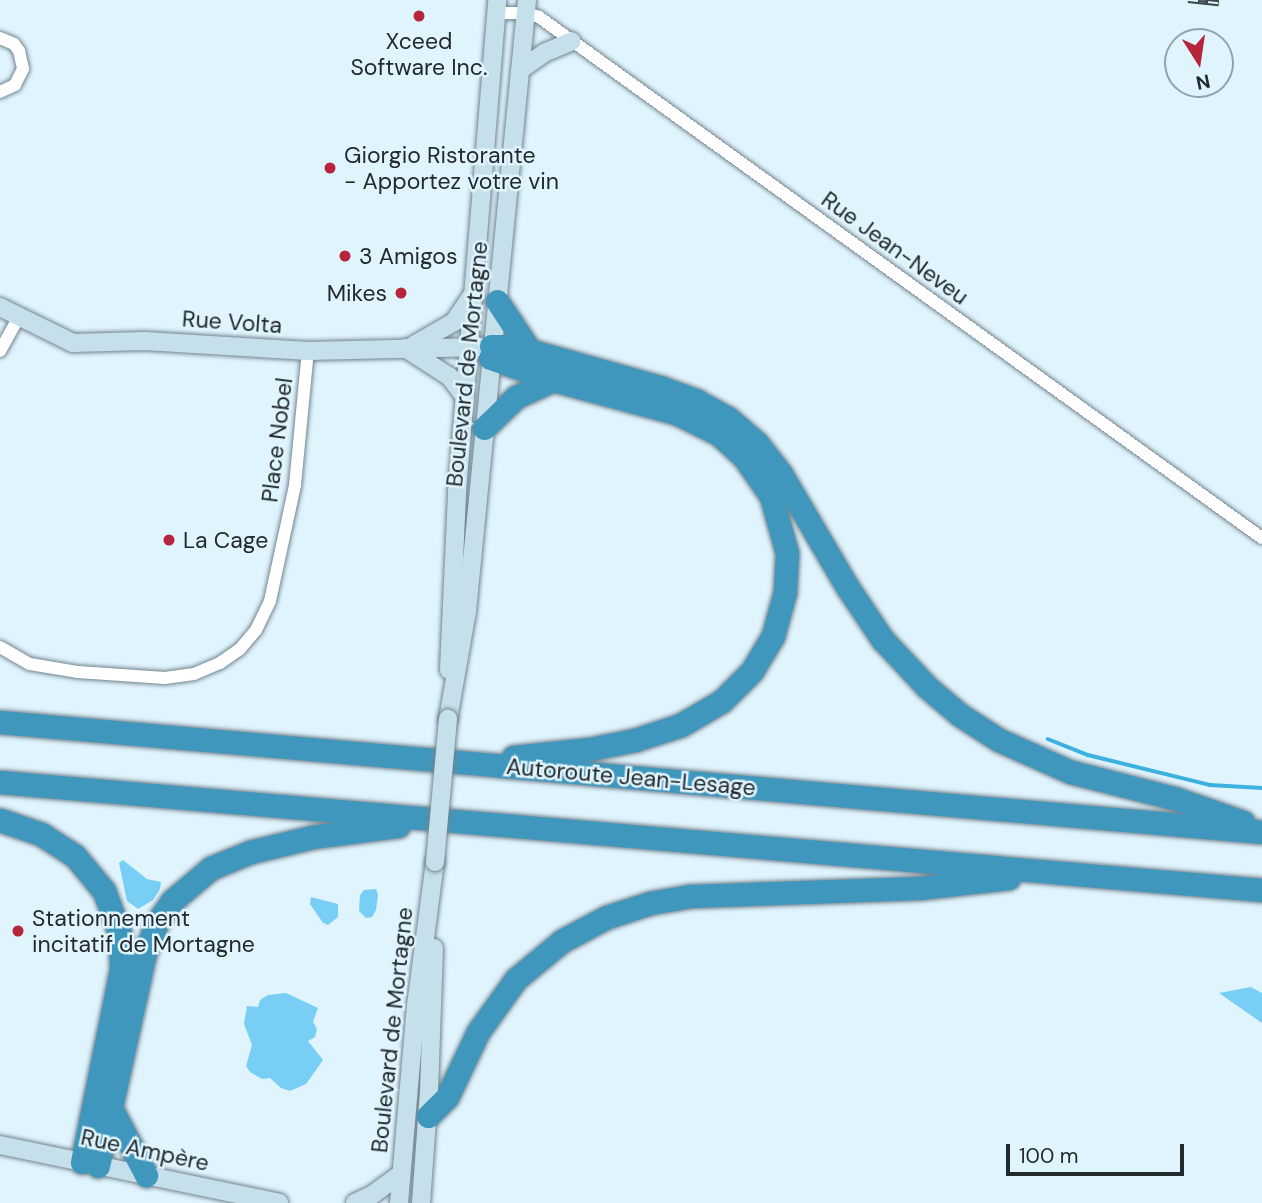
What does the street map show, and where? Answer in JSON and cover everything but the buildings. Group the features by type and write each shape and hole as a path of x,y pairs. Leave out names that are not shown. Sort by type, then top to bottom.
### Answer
{"highway":[{"path":"497,302 530,351"},
{"path":"484,351 510,345 676,392 711,407 735,422 757,443 781,474 848,588 883,640 927,687 972,724 1014,748 1071,772 1177,799 1262,830"},
{"path":"465,762 606,746 657,733 692,719 730,694 752,671 774,636 784,602 787,553 779,515 760,477 728,441 708,427 676,413 553,380 484,351"},
{"path":"484,428 516,397 553,380"},
{"name":"Autoroute Jean-Lesage","path":"0,722 1262,830"},
{"path":"0,782 1262,890"},
{"path":"0,820 41,834 75,856 104,891 120,934 121,970 90,1164"},
{"path":"90,1164 111,1108 145,953 160,917 189,883 219,863 289,841 445,820"},
{"path":"428,1116 447,1097 478,1032 516,979 562,941 614,915 650,903 691,896 919,888 1061,872"},
{"path":"111,1108 146,1175"}],"main road":[{"name":"Boulevard de Mortagne","path":"399,1203 416,1006 435,862 448,719 455,508 465,397 484,351 497,302 526,6"},
{"name":"Boulevard de Mortagne","path":"448,719 467,611 484,428 484,351 475,291 497,7"},
{"path":"520,70 544,53 572,41"},
{"path":"405,348 428,340 454,322 475,291"},
{"name":"Rue Volta","path":"0,307 73,343 145,341 308,351 405,348 484,351"},
{"path":"405,348 450,377 465,397"},
{"name":"Boulevard de Mortagne","path":"421,1203 428,1116 435,862"},
{"name":"Rue Ampère","path":"0,1145 279,1203"},
{"path":"355,1203 372,1195 401,1174"}],"street":[{"name":"Rue Jean-Neveu","path":"497,7 526,6 1262,538"},
{"path":"0,38 14,44 19,51 23,68 15,85 0,92"},
{"path":"0,351 19,317"},
{"name":"Place Nobel","path":"0,647 30,664 165,678 194,674 220,663 240,649 256,630 270,601 295,485 308,351"}],"shaded area":[{"path":"123,860 147,879 161,882 153,900 138,909 127,901 119,863"},
{"path":"376,889 376,910 372,917 366,918 359,911 360,895 364,890"},
{"path":"311,897 338,904 338,917 328,925 323,923 310,904"},
{"path":"1251,987 1262,993 1262,1023 1219,993"},
{"path":"286,993 318,1008 313,1022 317,1029 315,1037 308,1041 323,1060 306,1084 290,1091 281,1088 270,1078 262,1079 250,1072 246,1066 252,1045 244,1024 247,1006 258,1007 260,1000 268,995"}],"waterway":[{"path":"1048,739 1088,755 1210,785 1262,788"}],"railway":[{"path":"1188,0 1219,3"}],"place":[{"name":"Xceed Software Inc.","path":"419,16"},
{"name":"Giorgio Ristorante - Apportez votre vin","path":"330,168"},
{"name":"3 Amigos","path":"345,256"},
{"name":"Mikes","path":"401,293"},
{"name":"La Cage","path":"169,540"},
{"name":"Stationnement incitatif de Mortagne","path":"18,931"}]}
